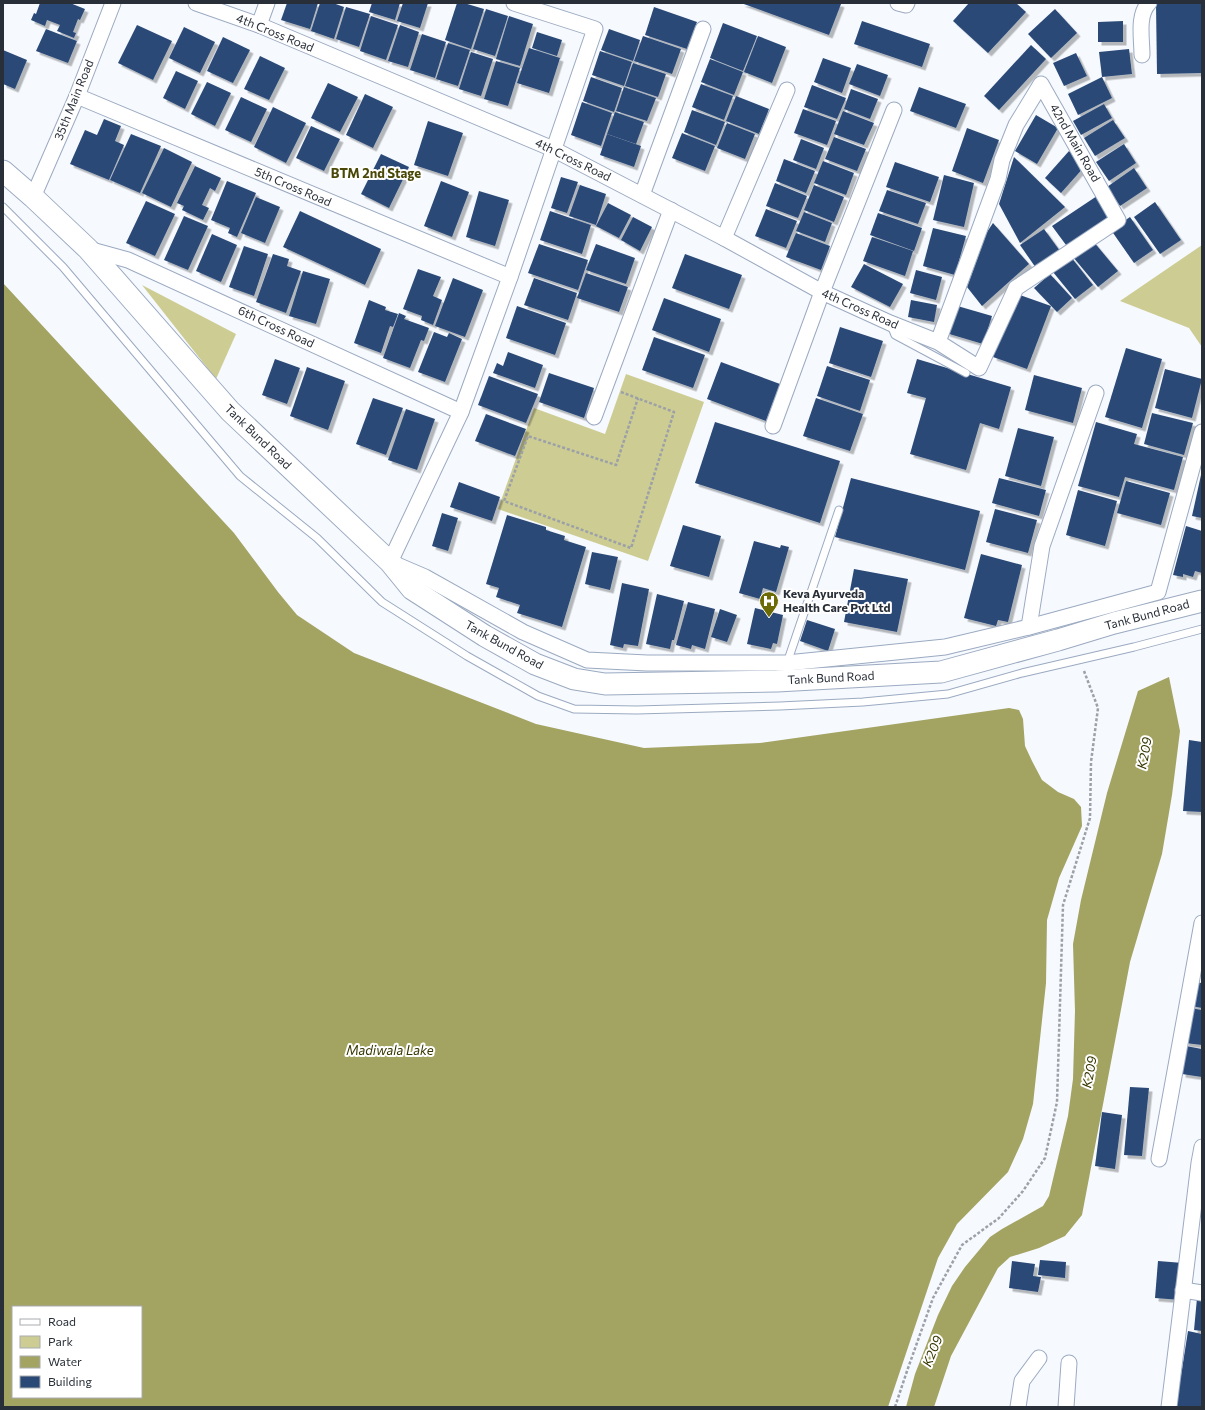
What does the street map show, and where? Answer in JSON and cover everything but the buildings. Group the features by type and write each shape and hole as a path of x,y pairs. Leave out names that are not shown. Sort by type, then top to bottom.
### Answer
{"main road":[{"name":"Tank Bund Road","path":"3,171 88,249 230,411 390,562 412,589 516,654 535,664 574,679 605,684 777,681 941,672 1114,623 1202,601"}],"street":[{"name":"35th Main Road","path":"33,197 77,96 113,3"},
{"name":"4th Cross Road","path":"196,3 259,25 553,149 724,238 822,292 890,323 938,342"},
{"path":"259,25 267,3"},
{"path":"514,3 595,29 510,277 461,412 390,562 425,577 523,632 587,660 647,663 787,663 945,647 1029,627 1158,592 1202,432"},
{"path":"898,3 906,5 907,3"},
{"path":"1142,55 1141,28 1143,14 1149,3"},
{"path":"642,195 703,29"},
{"name":"42nd Main Road","path":"1041,84 1118,220 1016,288 979,368 938,342 998,179 1002,160 1016,125 1041,84"},
{"path":"724,238 787,90"},
{"name":"5th Cross Road","path":"77,96 510,277"},
{"path":"773,426 822,292 894,110"},
{"path":"594,417 671,210"},
{"name":"6th Cross Road","path":"88,249 128,260 461,412"},
{"path":"1029,627 1042,546 1096,393"},
{"path":"1159,1159 1202,924"},
{"path":"1169,1407 1183,1290 1196,1231 1202,1147"},
{"path":"1183,1290 1202,1293"},
{"path":"1018,1407 1022,1380 1040,1358"},
{"path":"1066,1407 1069,1363"}],"lane":[{"path":"3,207 63,267 240,476 317,538 382,602 467,656 538,696 574,709 638,710 780,706 863,702 948,694 1022,673 1202,629"},
{"path":"890,323 895,335 966,373"},
{"path":"787,663 839,510"}],"path":[{"path":"638,398 674,412 631,548 504,501 528,436 616,465 638,398"},
{"path":"895,1407 933,1298 962,1244 999,1218 1023,1191 1044,1158 1057,1102 1063,905 1090,818 1091,762 1098,708 1080,660"}],"green space":[{"path":"1202,245 1202,347 1189,328 1120,301"},
{"path":"142,285 236,334 216,379"},
{"path":"626,374 704,402 648,561 498,509 534,408 605,434"}],"water":[{"name":"Madiwala Lake","path":"3,283 234,533 297,615 354,653 536,724 644,748 760,743 1009,708 1019,710 1023,719 1025,746 1042,780 1058,792 1074,799 1081,807 1082,826 1059,878 1047,920 1046,983 1033,1104 1023,1139 1008,1172 957,1224 938,1258 888,1407 3,1407"},
{"name":"K209","path":"1169,677 1180,731 1172,795 1162,854 1130,962 1082,1215 1065,1236 1039,1248 1010,1257 998,1268 951,1356 934,1407 906,1407 915,1374 938,1315 952,1286 965,1267 990,1237 1043,1206 1049,1196 1068,1116 1073,1079 1075,1011 1073,944 1081,900 1107,793 1138,691"}],"place":[{"name":"Keva Ayurveda Health Care Pvt Ltd","path":"769,618"}],"district":[{"name":"BTM 2nd Stage","path":"376,173"}]}
